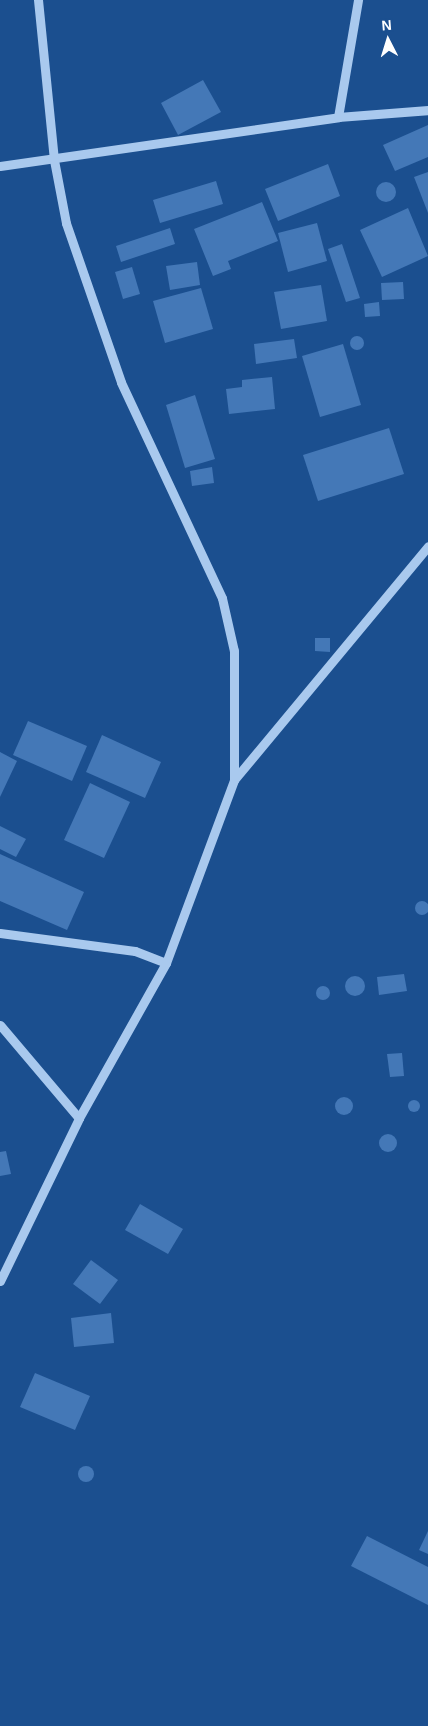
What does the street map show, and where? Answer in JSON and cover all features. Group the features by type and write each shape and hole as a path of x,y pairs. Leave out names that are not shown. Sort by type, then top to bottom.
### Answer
{"street":[{"path":"38,0 54,160 66,223 120,382 222,598 234,652 234,780"},
{"path":"338,117 358,0"},
{"path":"0,166 54,160 338,117 428,110"},
{"path":"0,1281 79,1118 166,963 234,780 428,546"},
{"path":"0,933 135,952 166,963"},
{"path":"0,1025 79,1118"}],"building":[{"path":"203,80 221,112 178,135 161,103"},
{"path":"428,125 428,157 395,171 383,145"},
{"path":"328,164 340,196 278,221 265,189"},
{"path":"428,172 428,213 414,177"},
{"path":"216,181 223,204 160,223 153,200"},
{"path":"386,182 393,185 396,192 393,199 386,202 379,199 376,192 379,185"},
{"path":"262,202 278,241 228,261 231,269 213,276 194,229"},
{"path":"408,208 428,256 382,277 360,230"},
{"path":"317,223 327,261 288,272 278,233"},
{"path":"170,228 175,244 121,262 116,246"},
{"path":"342,244 360,298 346,302 328,249"},
{"path":"197,262 200,285 170,290 166,266"},
{"path":"132,267 140,294 123,299 115,272"},
{"path":"403,282 404,299 382,300 381,283"},
{"path":"321,285 327,321 281,329 274,292"},
{"path":"201,288 213,329 165,343 153,301"},
{"path":"379,302 380,316 365,317 364,304"},
{"path":"354,336 360,336 364,343 360,350 354,350 350,346 350,340"},
{"path":"294,339 297,358 256,364 254,344"},
{"path":"343,344 361,405 320,417 302,356"},
{"path":"272,377 275,409 229,414 226,389 242,387 242,380"},
{"path":"195,395 215,459 185,468 166,405"},
{"path":"389,428 404,474 318,501 303,455"},
{"path":"212,467 214,483 192,486 190,471"},
{"path":"315,638 330,638 330,652 315,651"},
{"path":"28,721 87,746 72,781 13,755"},
{"path":"102,735 161,762 145,798 86,772"},
{"path":"0,752 17,761 0,797"},
{"path":"90,783 130,802 104,858 64,840"},
{"path":"0,826 26,839 16,857 0,849"},
{"path":"0,854 84,892 67,930 0,901"},
{"path":"422,901 427,903 429,908 427,913 422,915 417,913 415,908 417,903"},
{"path":"404,974 407,991 379,995 377,977"},
{"path":"351,976 359,976 365,982 365,990 359,996 351,996 345,990 345,982"},
{"path":"323,986 328,988 330,993 328,998 323,1000 318,998 316,993 318,988"},
{"path":"402,1053 404,1076 390,1077 387,1054"},
{"path":"344,1097 350,1100 353,1106 350,1112 344,1115 338,1112 335,1106 338,1100"},
{"path":"412,1100 416,1100 420,1106 416,1112 412,1112 408,1108 408,1104"},
{"path":"384,1134 392,1134 397,1139 395,1150 384,1152 379,1147 379,1139"},
{"path":"6,1151 11,1174 0,1176 0,1152"},
{"path":"140,1204 183,1229 168,1254 125,1230"},
{"path":"91,1260 118,1280 100,1304 73,1284"},
{"path":"111,1313 114,1343 74,1347 71,1318"},
{"path":"35,1373 90,1396 75,1430 20,1407"},
{"path":"86,1466 92,1468 94,1474 92,1480 86,1482 80,1480 78,1474 80,1468"},
{"path":"428,1531 428,1554 419,1550"},
{"path":"367,1536 428,1567 428,1605 351,1566"}]}
